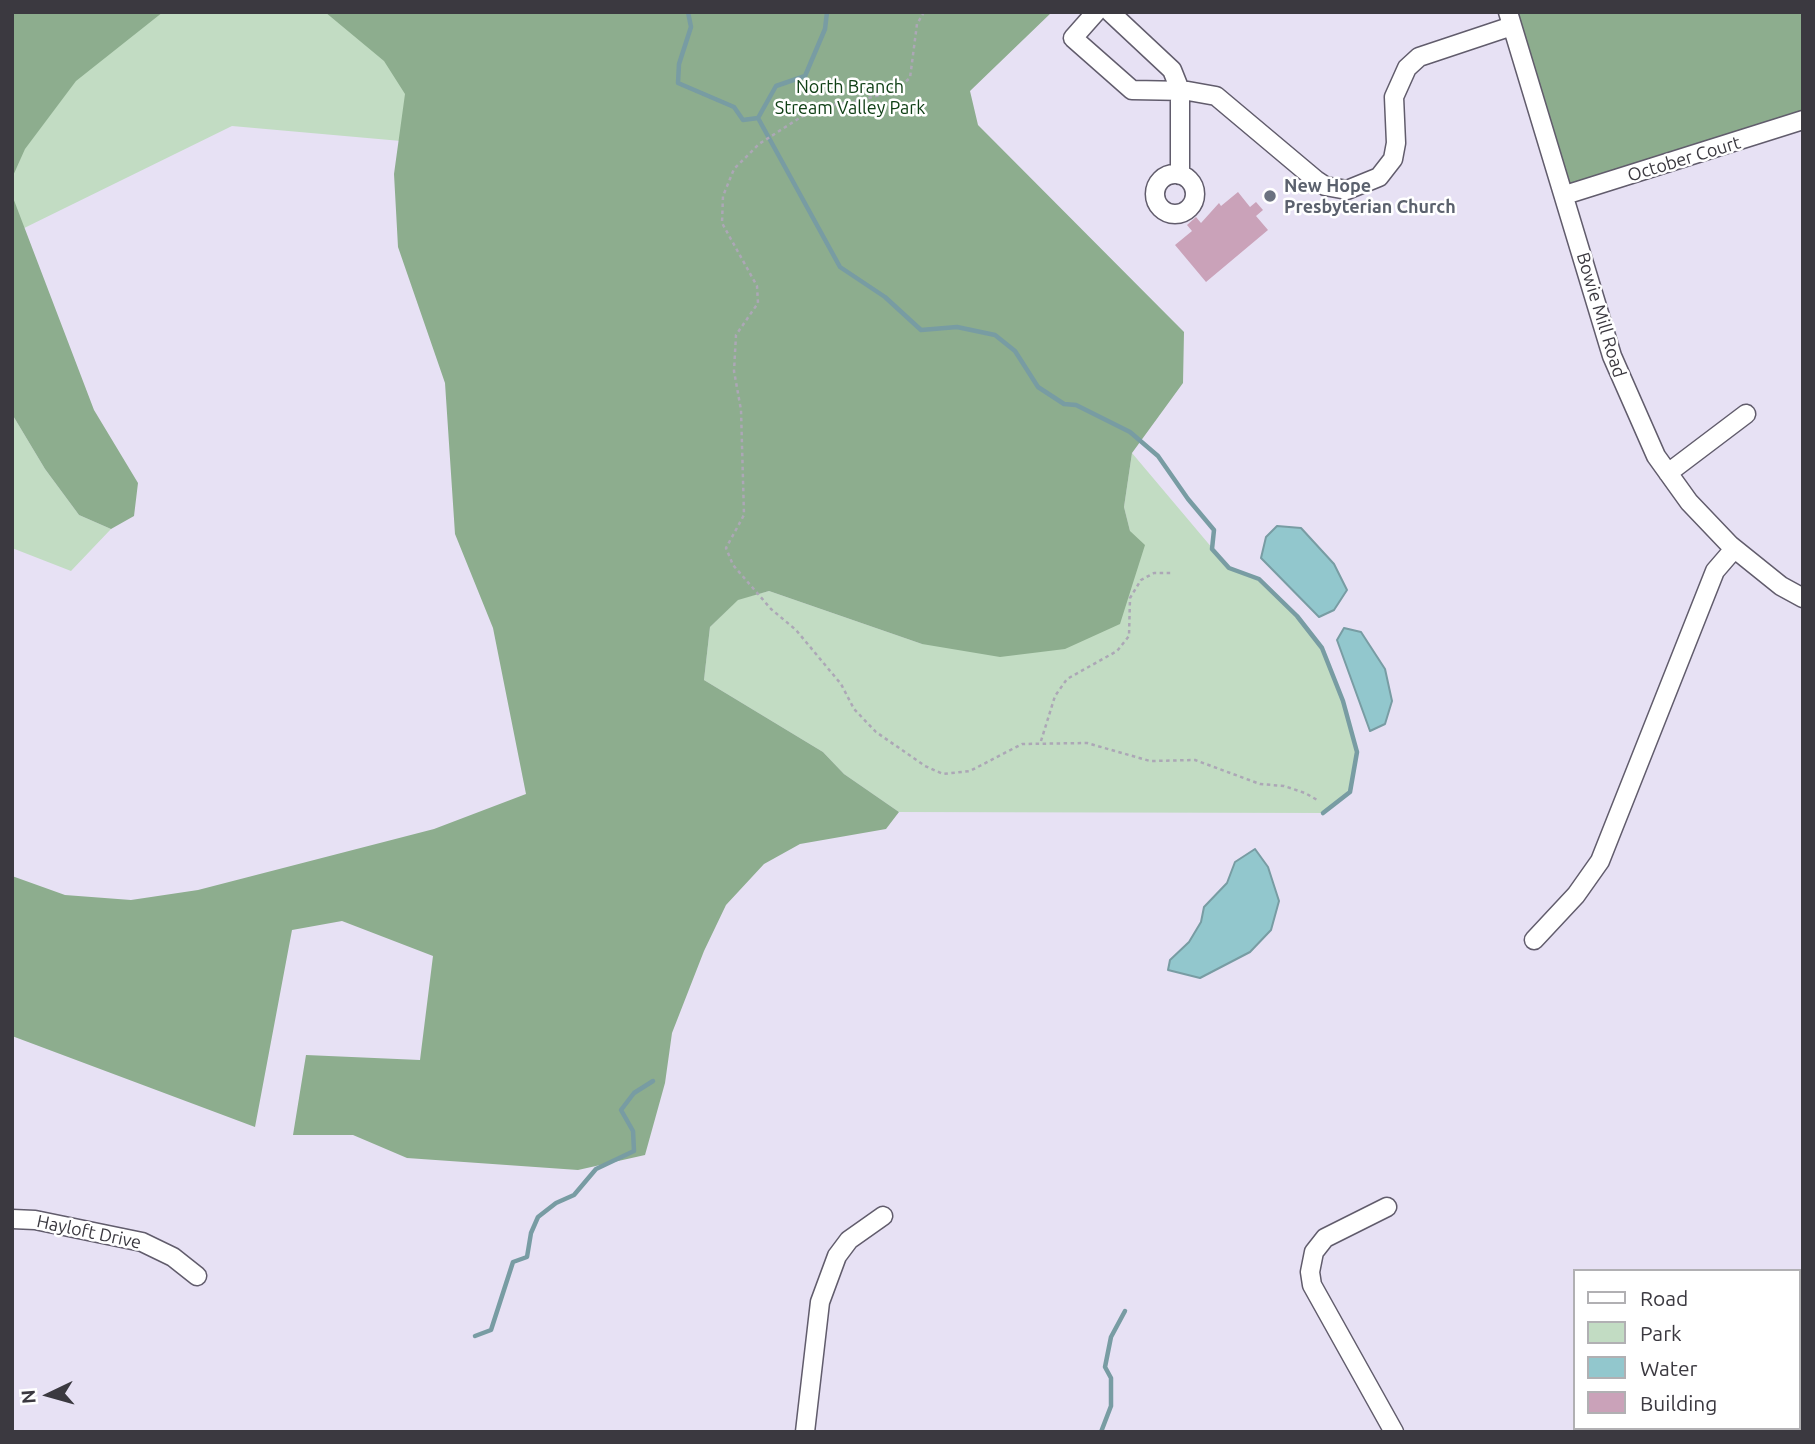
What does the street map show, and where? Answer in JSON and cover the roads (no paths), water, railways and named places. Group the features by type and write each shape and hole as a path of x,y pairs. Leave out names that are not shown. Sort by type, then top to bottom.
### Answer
{"street":[{"path":"1096,12 1073,38 1132,90 1181,90 1216,96 1316,180 1325,186 1348,190 1379,177 1393,159 1396,144 1394,97 1399,82 1413,62 1510,19"},
{"path":"1110,12 1161,57 1172,70 1181,90 1181,175"},
{"name":"Bowie Mill Road","path":"1510,19 1612,356 1656,456 1689,502 1734,549 1781,586 1803,598"},
{"name":"October Court","path":"1565,195 1803,120"},
{"path":"1668,472 1746,414"},
{"path":"1534,940 1576,895 1600,861 1716,571 1734,549"},
{"path":"1387,1207 1325,1238 1314,1252 1310,1272 1312,1286 1394,1432"},
{"path":"804,1432 820,1301 836,1256 849,1240 883,1216"},
{"name":"Hayloft Drive","path":"12,1219 36,1220 142,1242 173,1256 197,1276"}],"water":[{"path":"1277,526 1301,528 1334,564 1347,590 1334,610 1319,617 1261,558 1266,537"},
{"path":"1344,628 1361,632 1385,669 1392,701 1385,724 1370,731 1337,640"},
{"path":"1255,849 1268,867 1279,901 1271,930 1250,952 1200,978 1168,970 1170,960 1189,942 1201,922 1204,907 1227,883 1235,862"}],"waterway":[{"path":"688,12 691,27 679,64 678,83 734,107 743,120 758,118 776,86 805,76 825,29 827,12"},
{"path":"758,118 840,267 885,297 921,330 957,327 995,335 1015,351 1038,387 1064,404 1076,405 1130,432 1158,456 1214,530 1212,549 1229,568 1259,579 1297,616 1322,648 1343,701 1357,752 1350,792 1323,813"},
{"path":"475,1336 491,1330 513,1262 527,1257 531,1233 538,1217 556,1203 574,1195 596,1169 634,1151 633,1131 621,1110 634,1093 653,1081"},
{"path":"1101,1432 1111,1406 1111,1378 1105,1367 1111,1337 1125,1311"}],"place":[{"name":"New Hope Presbyterian Church","path":"1270,196"}],"park label":[{"name":"North Branch Stream Valley Park","path":"850,98"}]}
